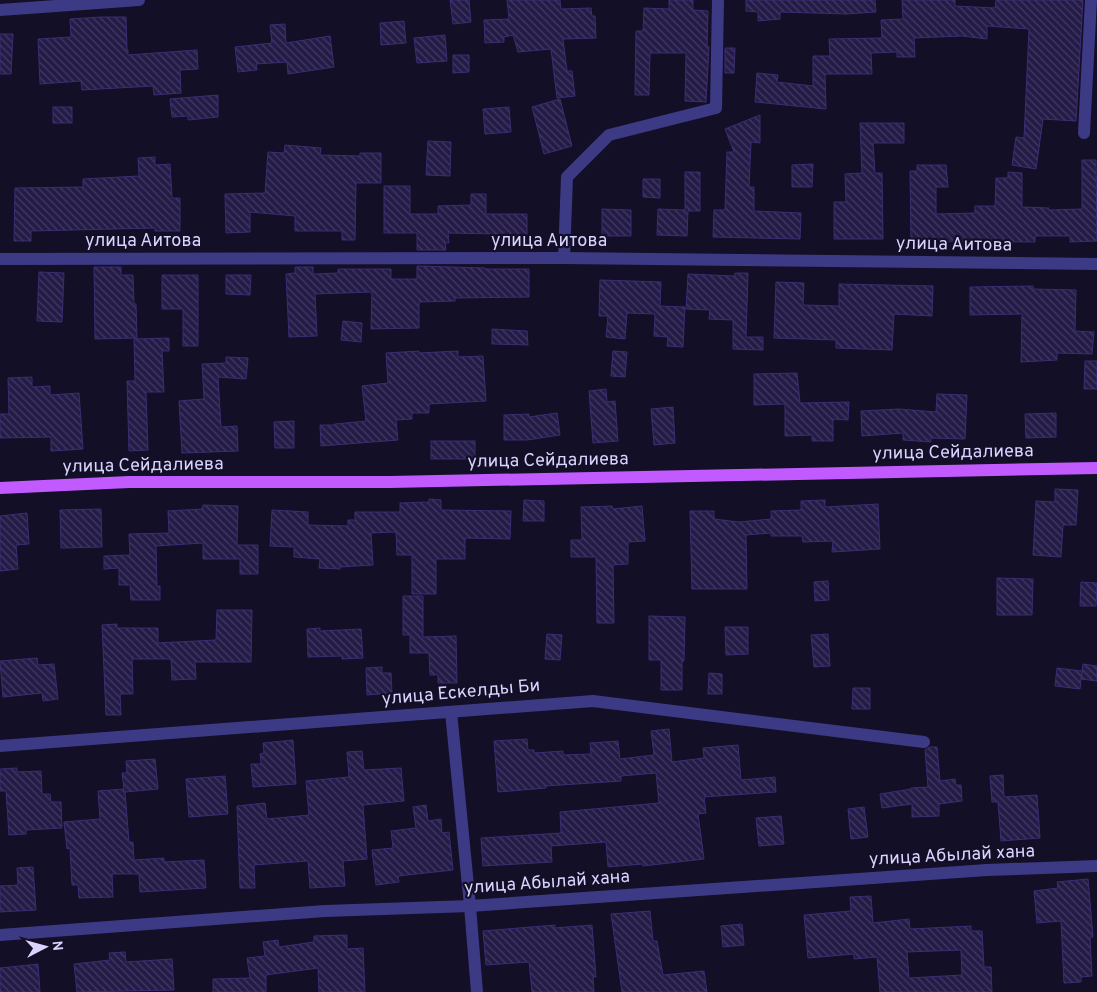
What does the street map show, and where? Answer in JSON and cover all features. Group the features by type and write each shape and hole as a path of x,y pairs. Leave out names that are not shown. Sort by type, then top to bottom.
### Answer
{"main road":[{"name":"улица Сейдалиева","path":"0,488 129,482 400,482 1097,468"}],"street":[{"path":"0,10 139,0"},
{"path":"564,258 567,177 609,135 716,108 718,0"},
{"path":"1084,134 1091,0"},
{"name":"улица Аитова","path":"0,259 564,258 1097,264"},
{"name":"улица Ескелды Би","path":"0,746 594,701 924,742"},
{"path":"451,712 477,992"},
{"name":"улица Абылай хана","path":"0,935 325,911 470,906 987,870 1097,866"}],"building":[{"path":"450,0 469,0 471,22 453,24"},
{"path":"507,0 560,0 561,9 591,8 592,16 595,16 596,38 563,39 567,71 572,71 575,96 557,98 551,49 518,52 513,35 504,37 504,42 485,43 484,20 509,19"},
{"path":"669,0 693,0 693,10 708,11 707,47 709,47 706,102 685,101 686,53 650,53 649,95 635,95 636,31 643,31 644,8 669,9"},
{"path":"746,0 875,0 876,12 847,14 780,12 780,19 758,21 758,12 746,11"},
{"path":"902,0 955,0 955,6 995,8 996,0 1083,0 1076,121 1043,119 1036,169 1012,165 1016,137 1024,138 1029,29 987,26 987,39 962,36 914,38 915,57 897,57 897,52 871,53 872,74 825,74 826,109 755,102 757,73 778,75 777,82 813,86 813,56 830,56 829,39 882,38 881,20 903,19"},
{"path":"126,17 128,55 197,50 198,69 180,70 181,93 154,95 153,86 82,90 81,81 40,84 38,39 71,37 70,19"},
{"path":"404,21 406,43 381,45 380,23"},
{"path":"285,24 286,43 330,36 334,67 288,74 287,62 256,64 257,70 238,72 235,47 272,43 270,25"},
{"path":"0,34 13,34 11,74 0,74"},
{"path":"445,35 447,61 417,63 414,38"},
{"path":"725,48 735,48 734,73 725,73"},
{"path":"453,55 469,55 469,72 453,73"},
{"path":"218,95 218,117 188,120 188,116 172,117 170,99"},
{"path":"560,99 572,146 544,154 532,107"},
{"path":"53,107 72,107 72,123 53,123"},
{"path":"509,107 511,132 485,134 483,109"},
{"path":"760,115 760,143 751,142 749,187 754,187 754,211 801,213 800,239 713,237 714,210 725,210 727,152 734,152 725,129"},
{"path":"860,123 904,123 904,143 873,143 875,173 882,173 883,239 834,239 834,202 846,202 845,174 862,173"},
{"path":"428,141 451,142 450,176 426,175"},
{"path":"285,145 321,148 320,155 360,156 360,153 381,153 381,183 356,183 355,240 342,240 342,231 295,231 295,216 250,212 250,232 226,233 225,194 265,193 268,152 284,153"},
{"path":"155,157 155,165 170,164 172,198 180,198 180,231 155,231 155,228 31,231 31,241 14,241 15,188 83,187 83,179 139,176 138,158"},
{"path":"1082,160 1096,160 1097,241 1070,242 1070,236 1035,236 1035,242 911,241 910,171 917,171 917,165 946,165 948,187 936,187 936,214 975,213 975,206 995,206 996,178 1008,178 1008,172 1022,173 1022,207 1049,208 1048,210 1082,209"},
{"path":"813,164 812,187 792,187 792,165"},
{"path":"685,172 700,172 700,211 688,211 687,236 657,235 658,209 685,210"},
{"path":"643,179 660,179 660,198 643,197"},
{"path":"384,186 410,186 410,214 438,214 438,206 471,205 471,194 486,194 486,214 527,214 527,244 499,244 499,234 448,233 449,243 445,243 446,250 417,250 417,233 384,233"},
{"path":"602,209 631,210 631,236 602,236"},
{"path":"417,266 529,269 529,297 455,298 455,301 419,302 419,328 371,329 372,292 315,294 317,336 289,337 286,274 295,273 295,267 313,267 313,274 338,273 338,269 391,269 391,279 417,279"},
{"path":"94,267 121,267 121,275 133,275 137,338 95,339"},
{"path":"39,272 64,273 62,322 37,321"},
{"path":"735,273 748,273 746,337 763,337 763,350 733,349 733,320 709,319 710,310 686,309 688,274 735,276"},
{"path":"162,275 198,275 198,346 183,346 183,309 162,309"},
{"path":"226,275 251,275 250,295 226,294"},
{"path":"600,280 661,282 660,306 685,307 683,347 667,346 668,337 654,336 655,314 627,313 625,339 606,337 608,316 599,316"},
{"path":"776,282 804,283 803,305 839,306 839,284 933,286 932,316 894,314 892,350 836,348 836,340 774,338"},
{"path":"1033,286 1033,289 1076,290 1075,331 1094,332 1092,354 1057,353 1057,360 1021,362 1022,314 970,315 970,287"},
{"path":"343,321 362,323 361,342 341,340"},
{"path":"492,329 527,331 528,345 492,344"},
{"path":"169,338 169,351 162,351 164,392 146,392 148,450 129,451 127,381 135,381 134,339"},
{"path":"419,351 419,353 458,351 458,357 483,356 486,401 429,404 429,413 412,413 412,419 396,420 398,440 321,446 320,425 366,421 362,386 388,383 386,353"},
{"path":"613,351 627,352 625,377 611,376"},
{"path":"226,357 248,358 246,379 218,377 221,427 237,426 238,451 182,453 179,401 204,399 202,364 226,363"},
{"path":"1085,361 1097,361 1097,389 1084,389"},
{"path":"797,373 800,403 849,402 848,420 833,419 833,441 812,441 812,435 785,436 785,404 754,405 754,374"},
{"path":"32,377 32,387 50,386 50,395 79,393 83,449 51,451 51,437 0,438 0,414 9,414 8,378"},
{"path":"606,389 607,402 615,401 618,441 593,443 589,391"},
{"path":"937,394 967,395 965,439 931,438 931,442 903,440 903,433 862,436 861,411 899,409 936,412"},
{"path":"673,407 675,443 654,445 651,409"},
{"path":"557,413 560,435 527,440 504,440 504,415 529,414 529,417"},
{"path":"1056,413 1056,437 1026,438 1025,414"},
{"path":"294,421 294,448 275,448 274,422"},
{"path":"431,441 475,441 475,459 431,459"},
{"path":"1055,489 1078,490 1076,525 1063,525 1061,557 1033,555 1036,501 1055,502"},
{"path":"429,499 441,500 441,510 511,511 510,539 465,538 465,559 436,559 436,594 412,594 412,555 397,555 396,532 371,533 373,565 340,567 340,569 319,568 320,559 294,557 294,547 270,546 272,510 308,512 308,525 348,526 348,520 355,520 355,512 400,512 400,503 429,502"},
{"path":"524,500 544,501 544,521 523,521"},
{"path":"825,500 825,507 878,504 880,549 832,552 833,541 803,542 802,536 771,536 771,533 746,535 747,589 692,589 690,511 714,511 714,519 739,522 771,519 771,511 801,510 801,501"},
{"path":"203,505 238,506 237,545 258,545 258,574 240,574 240,559 203,559 203,543 156,546 157,586 160,586 160,600 131,600 130,585 119,585 119,568 104,569 104,556 130,555 129,534 169,533 168,511 202,509"},
{"path":"612,506 613,509 642,506 645,541 628,542 628,564 613,565 614,623 597,623 596,557 571,557 571,540 582,540 581,507"},
{"path":"101,509 102,547 61,548 60,510"},
{"path":"27,513 29,544 16,545 18,569 0,571 0,516"},
{"path":"997,578 1033,579 1032,615 997,615"},
{"path":"828,581 829,600 815,601 814,582"},
{"path":"1081,582 1097,583 1096,606 1080,606"},
{"path":"403,596 423,596 423,637 456,636 457,683 438,683 438,675 430,675 429,653 410,653 410,635 403,635"},
{"path":"217,610 252,610 251,662 195,662 196,679 172,680 171,659 132,659 133,694 120,694 121,715 106,715 102,625 117,624 117,628 158,628 158,643 216,640"},
{"path":"649,616 685,617 682,690 661,690 661,660 649,660"},
{"path":"725,627 748,627 748,654 726,655"},
{"path":"320,628 320,631 361,629 363,658 342,659 342,656 308,657 307,629"},
{"path":"547,634 562,635 560,660 545,659"},
{"path":"828,634 830,666 814,667 811,635"},
{"path":"37,658 38,665 54,664 58,699 43,701 42,693 3,697 0,661"},
{"path":"1083,664 1097,666 1097,681 1081,679"},
{"path":"382,667 382,673 391,673 392,693 367,695 366,668"},
{"path":"1057,668 1082,671 1080,689 1055,686"},
{"path":"709,673 722,674 722,694 708,694"},
{"path":"853,688 870,688 870,709 852,709"},
{"path":"669,729 672,762 704,758 703,748 738,745 741,780 775,777 776,792 704,797 706,813 698,814 704,859 643,866 643,864 608,867 606,842 551,846 552,862 483,866 481,838 561,833 560,812 659,803 656,773 621,776 621,781 546,786 546,788 498,792 494,741 527,739 528,750 534,750 534,753 563,751 563,755 591,754 590,743 618,741 620,759 654,755 651,731"},
{"path":"293,740 296,784 253,787 251,764 261,764 260,754 264,753 263,743"},
{"path":"930,747 937,747 940,781 955,779 956,785 961,785 962,801 939,804 939,816 912,817 912,804 882,808 880,794 928,787 925,750"},
{"path":"362,751 364,770 401,768 404,801 363,805 367,859 343,861 345,886 310,888 308,861 254,865 255,888 240,888 237,806 265,803 267,819 309,815 306,781 349,777 347,752"},
{"path":"155,759 158,789 125,792 129,842 133,842 134,860 164,858 164,862 204,860 206,888 140,892 139,874 112,874 113,897 79,898 78,885 72,885 70,848 67,849 64,822 100,819 98,791 124,789 122,773 127,773 126,761"},
{"path":"17,768 17,772 41,771 42,794 50,794 51,802 61,802 62,828 26,830 26,834 9,835 6,791 0,791 0,769"},
{"path":"1003,775 1004,797 1037,795 1040,838 1001,841 998,802 992,802 990,776"},
{"path":"225,776 228,814 189,817 186,779"},
{"path":"426,805 428,821 441,819 442,833 449,832 453,870 398,876 399,882 376,885 372,850 393,848 391,831 416,828 413,807"},
{"path":"864,807 868,837 851,839 848,809"},
{"path":"781,816 784,844 759,846 756,818"},
{"path":"33,867 36,910 0,912 0,886 18,885 17,868"},
{"path":"1088,879 1093,937 1090,937 1092,976 1081,977 1081,982 1064,983 1061,921 1037,923 1034,891 1058,888 1057,882"},
{"path":"871,896 873,923 909,919 910,929 971,926 971,931 982,931 984,967 991,967 992,992 880,992 877,957 854,959 854,954 808,958 804,915 851,911 850,897","holes":["961,950 962,975 909,978 907,952"]},
{"path":"650,911 653,941 657,941 663,975 704,971 707,992 622,992 611,914"},
{"path":"742,924 744,945 723,947 721,926"},
{"path":"555,925 555,928 592,925 596,977 593,977 594,992 532,992 529,962 486,965 483,931"},
{"path":"347,935 347,949 363,948 365,992 319,992 318,968 266,975 266,992 213,992 213,979 250,978 247,958 265,956 263,942 278,940 279,947 314,942 314,936"},
{"path":"125,952 126,962 172,959 174,990 77,992 74,964 110,960 109,953"},
{"path":"38,964 40,992 0,992 0,968"}]}
